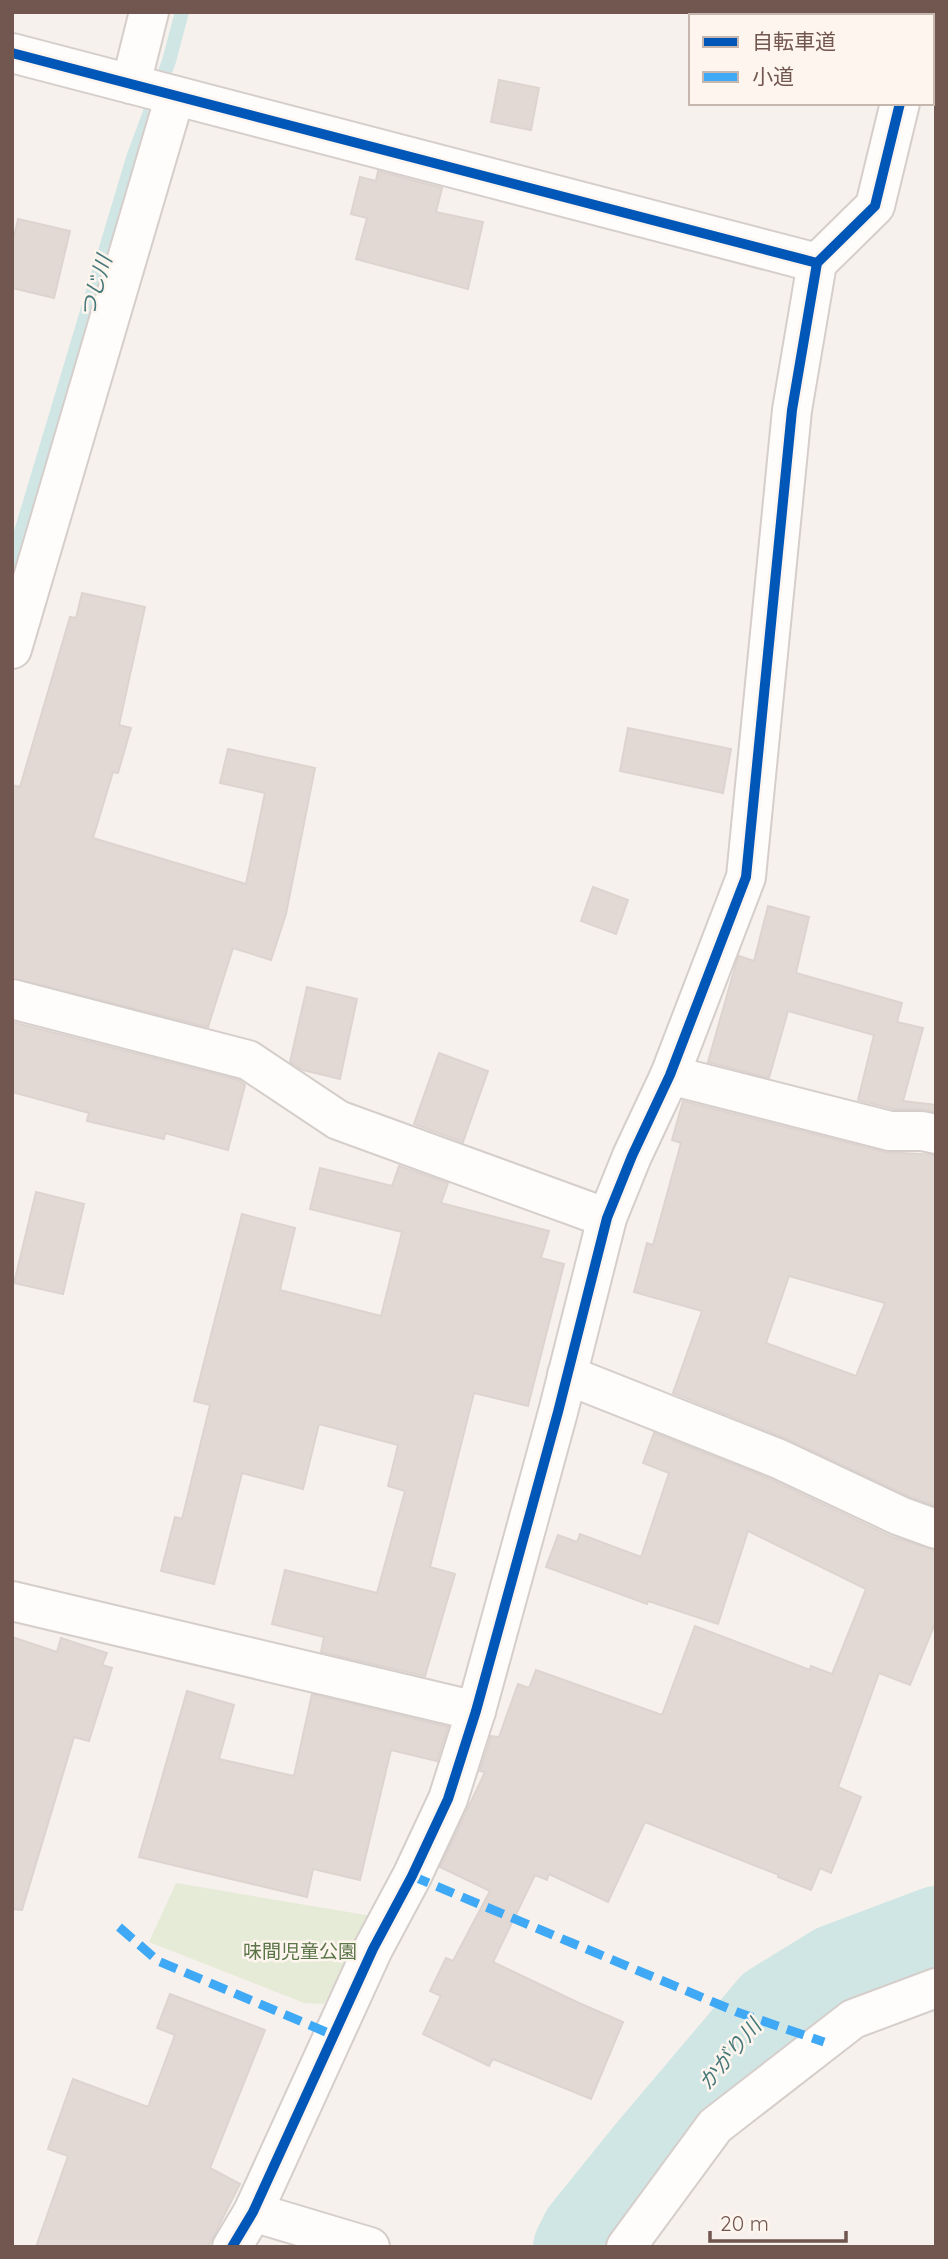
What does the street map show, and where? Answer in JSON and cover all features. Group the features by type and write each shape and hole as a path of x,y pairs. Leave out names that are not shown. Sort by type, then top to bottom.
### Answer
{"street":[{"path":"131,84 149,12"},
{"path":"12,52 817,263"},
{"path":"12,649 175,96"},
{"path":"232,2247 253,2212 373,1949 449,1799 476,1711 568,1375 607,1218 632,1156 670,1075 746,877 792,410 817,263 875,206 900,105"},
{"path":"12,999 248,1060 338,1120 607,1218"},
{"path":"670,1075 890,1131 936,1134"},
{"path":"568,1375 779,1459 900,1516 936,1529"},
{"path":"12,1601 476,1711"},
{"path":"626,2247 715,2126 853,2019 936,1988"},
{"path":"253,2212 370,2247"}],"green space":[{"name":"味間児童公園","path":"176,1883 372,1916 324,2004 304,2003 149,1942"}],"building":[{"path":"499,80 539,88 531,130 491,122"},
{"path":"378,171 442,188 436,212 483,222 468,289 356,259 367,218 351,214 360,177 376,181"},
{"path":"18,219 70,231 54,298 12,288 12,245"},
{"path":"82,593 145,607 119,725 131,728 118,773 113,772 93,838 246,884 265,793 220,783 228,749 315,768 286,914 271,960 233,948 208,1027 12,978 12,785 20,787 70,617 76,618"},
{"path":"628,728 731,749 723,793 620,771"},
{"path":"593,887 628,900 616,934 581,921"},
{"path":"768,906 809,917 796,973 902,1003 897,1022 923,1028 903,1101 936,1105 936,1112 893,1109 858,1100 874,1035 788,1011 769,1078 708,1062 737,960 739,956 754,961"},
{"path":"307,987 357,999 340,1079 303,1070 290,1062"},
{"path":"12,1022 239,1080 245,1085 228,1150 165,1133 164,1139 87,1121 89,1113 12,1092"},
{"path":"439,1053 488,1071 463,1142 414,1124"},
{"path":"683,1101 885,1152 936,1155 936,1506 908,1496 787,1439 673,1393 702,1311 634,1292 647,1243 653,1245 681,1143 672,1140","holes":["789,1276 885,1303 856,1376 766,1343"]},
{"path":"399,1166 448,1183 441,1203 549,1231 541,1258 564,1264 528,1406 474,1393 430,1567 455,1574 425,1676 321,1652 324,1637 272,1624 285,1570 377,1593 405,1491 388,1486 398,1445 319,1424 303,1489 242,1473 214,1584 161,1571 175,1517 182,1519 210,1405 194,1401 242,1214 295,1228 280,1290 381,1316 402,1232 310,1209 320,1168 392,1186"},
{"path":"36,1192 84,1204 63,1294 14,1283"},
{"path":"654,1433 770,1479 892,1537 936,1550 936,1621 910,1685 879,1673 838,1787 861,1797 831,1873 820,1868 811,1890 645,1822 608,1902 549,1874 547,1880 535,1875 493,1962 623,2022 591,2099 493,2059 489,2066 423,2034 441,1996 430,1991 446,1958 453,1961 490,1891 440,1867 485,1772 480,1771 491,1736 499,1737 518,1684 529,1688 536,1670 662,1715 695,1626 810,1670 811,1666 832,1674 866,1589 748,1531 718,1624 648,1601 647,1604 546,1567 558,1535 577,1542 580,1534 641,1557 669,1473 643,1463"},
{"path":"12,1637 57,1652 61,1638 107,1653 102,1665 112,1668 89,1741 74,1737 22,1910 12,1909"},
{"path":"187,1691 234,1705 219,1759 294,1776 312,1694 448,1727 437,1761 391,1750 360,1880 313,1869 307,1897 139,1857"},
{"path":"170,1994 265,2030 210,2168 240,2184 208,2247 36,2247 68,2156 48,2149 73,2079 148,2107 175,2035 157,2028"}],"waterway":[{"name":"つじ川","path":"12,562 133,158 169,61 182,12"},
{"name":"かがり川","path":"574,2247 582,2231 649,2148 770,2005 835,1965 936,1927"}],"marked path":[{"path":"412,1876 737,2012 824,2042"},
{"path":"119,1927 158,1961 333,2035"}],"cycle path":[{"path":"12,53 817,263"},
{"path":"232,2247 253,2212 373,1949 412,1876 448,1799 476,1711 558,1412 607,1218 632,1156 670,1075 746,877 792,410 817,263 875,206 900,105"}]}
